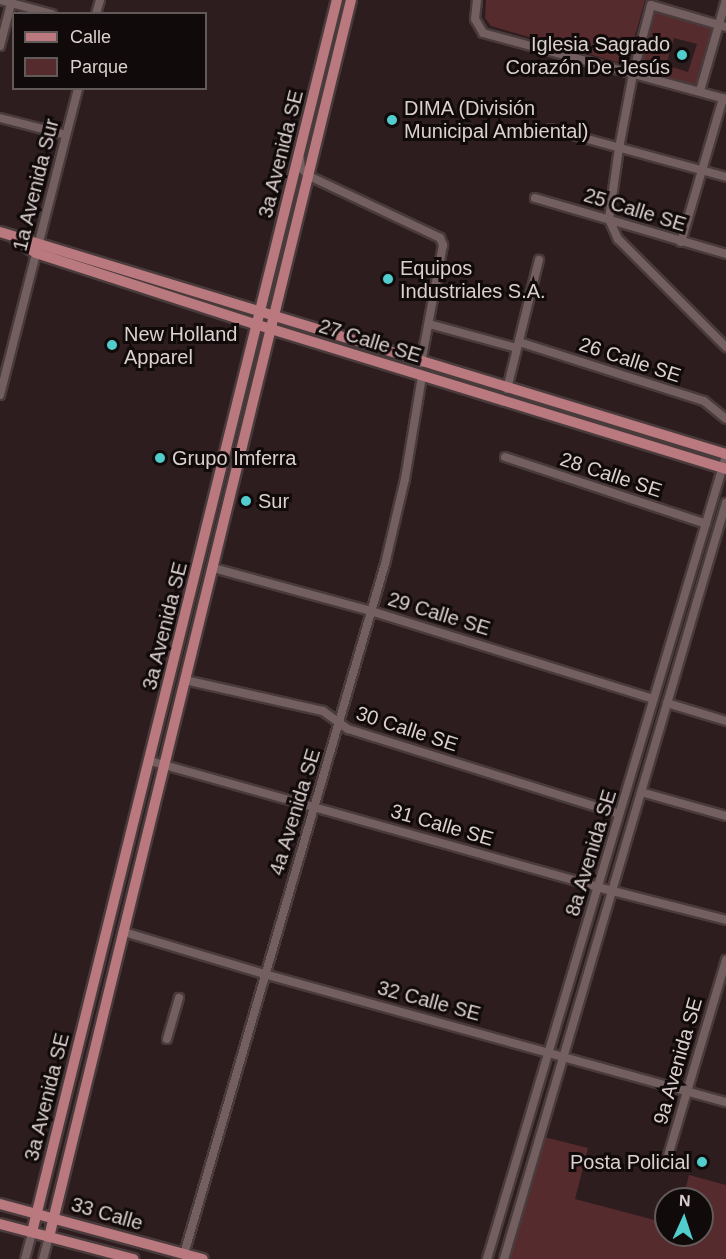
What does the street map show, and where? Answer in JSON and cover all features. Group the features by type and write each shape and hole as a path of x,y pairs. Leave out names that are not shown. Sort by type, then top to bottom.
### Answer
{"main road":[{"name":"3a Avenida SE","path":"32,1232 337,0"},
{"name":"3a Avenida SE","path":"49,1237 351,0"},
{"name":"27 Calle SE","path":"5,234 38,248 272,330 724,468"},
{"name":"27 Calle SE","path":"38,248 275,317 726,455"},
{"name":"33 Calle","path":"0,1204 203,1259"},
{"name":"33 Calle","path":"0,1224 133,1259"}],"street":[{"path":"0,0 45,12"},
{"path":"477,0 477,25 483,33 725,99 701,169 681,242"},
{"path":"700,91 722,26 726,0"},
{"path":"0,46 12,2"},
{"path":"722,26 651,5 633,74 609,219 618,239 726,347"},
{"name":"1a Avenida Sur","path":"0,395 77,90"},
{"path":"0,118 66,135"},
{"path":"550,129 726,177"},
{"path":"300,152 301,168 309,176 440,238 443,245 421,363"},
{"name":"25 Calle SE","path":"535,198 726,254"},
{"path":"507,389 539,260"},
{"name":"26 Calle SE","path":"429,324 518,345 704,401 726,418"},
{"path":"0,349 11,352"},
{"name":"4a Avenida SE","path":"184,1254 371,611 404,483 422,376"},
{"name":"8a Avenida SE","path":"487,1259 726,455"},
{"name":"28 Calle SE","path":"505,458 706,524"},
{"name":"8a Avenida SE","path":"504,1259 667,703 722,531 726,503"},
{"name":"29 Calle SE","path":"213,568 371,611 654,699"},
{"name":"30 Calle SE","path":"185,680 323,711 348,729 619,814"},
{"path":"667,703 726,721"},
{"name":"31 Calle SE","path":"150,761 314,805 597,887 726,920"},
{"path":"641,792 726,816"},
{"name":"32 Calle SE","path":"124,932 264,974 549,1051 726,1102"},
{"name":"9a Avenida SE","path":"665,1166 725,963"},
{"path":"167,1039 179,998"},
{"name":"3a Avenida SE","path":"25,1259 32,1232"},
{"name":"3a Avenida SE","path":"43,1259 49,1237"}],"green space":[{"path":"486,0 645,0 627,65 491,26 485,18"},
{"path":"655,9 714,26 698,86 637,68","holes":["674,38 697,44 688,72 666,65"]},
{"path":"544,1137 588,1148 575,1199 654,1220 654,1247 714,1247 714,1187 686,1187 689,1175 726,1185 726,1259 509,1259"}],"place":[{"name":"Iglesia Sagrado Corazón De Jesús","path":"682,55"},
{"name":"DIMA (División Municipal Ambiental)","path":"392,120"},
{"name":"Equipos Industriales S.A.","path":"388,279"},
{"name":"New Holland Apparel","path":"112,345"},
{"name":"Grupo Imferra","path":"160,458"},
{"name":"Sur","path":"246,501"},
{"name":"Posta Policial","path":"702,1162"}]}
